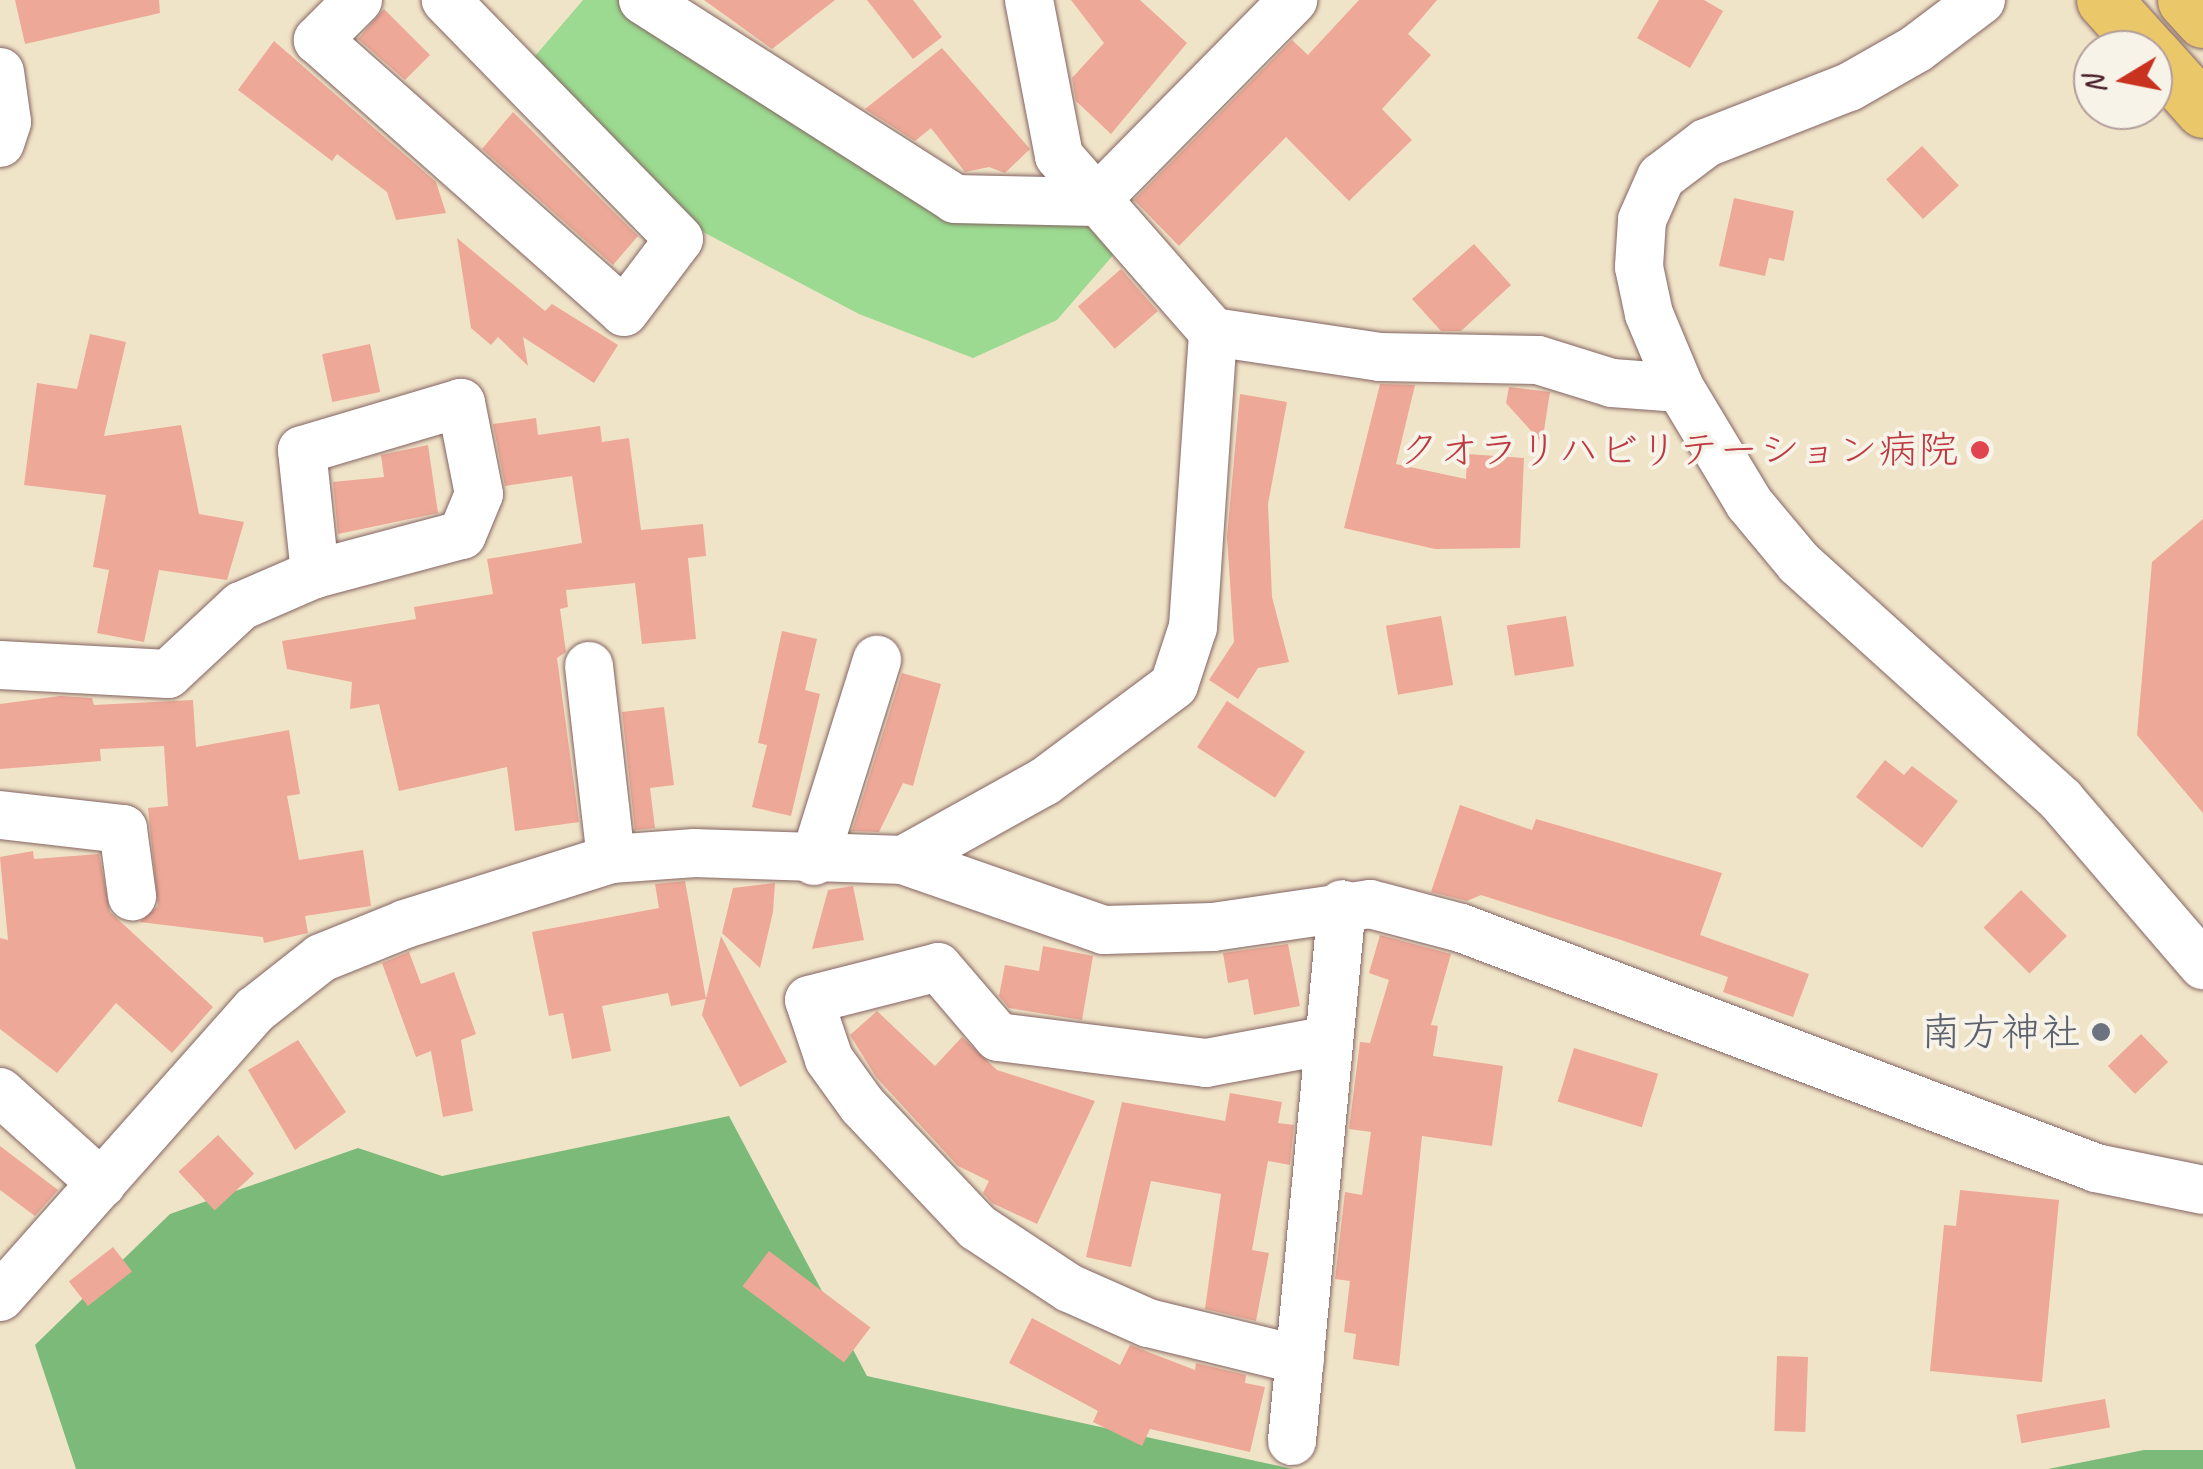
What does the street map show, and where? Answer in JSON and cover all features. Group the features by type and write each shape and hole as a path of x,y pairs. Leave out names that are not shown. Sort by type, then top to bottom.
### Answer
{"highway":[{"path":"2104,0 2131,30"},
{"path":"2185,0 2203,20"},
{"path":"2173,77 2203,110"}],"street":[{"path":"358,0 318,40 624,312 680,238 446,0"},
{"path":"643,0 954,198 1094,202 1293,0"},
{"path":"1029,0 1059,156 1094,202 1213,332 1380,357 1538,360 1612,384 1680,388"},
{"path":"1981,0 1866,78 1706,143 1661,178 1642,220 1639,267 1649,314 1680,388 1749,503 1799,563 2062,800 2203,965"},
{"path":"0,72 8,122 0,143"},
{"path":"903,860 1044,782 1174,685 1193,627 1213,332"},
{"path":"0,665 168,674 241,606 316,574"},
{"path":"814,861 876,660"},
{"path":"589,666 611,858"},
{"path":"0,815 123,828 132,896"},
{"path":"0,1296 255,1010 321,958 405,924 611,858 695,853 814,861 903,860 1104,930 1213,927 1342,904 1370,904 1461,928 2096,1168 2203,1190"},
{"path":"1292,1441 1342,904"},
{"path":"1300,1360 1148,1323 1069,1288 977,1228 862,1105 829,1059 809,1000 938,967 998,1036 1206,1063 1329,1040"},
{"path":"0,1092 102,1184"}],"green space":[{"path":"583,0 626,0 949,202 1095,216 1121,246 1057,320 973,358 859,314 705,233 523,70"},
{"path":"729,1116 867,1376 1293,1469 76,1469 35,1345 170,1214 358,1148 442,1176"},
{"path":"2144,1450 2203,1450 2203,1469 2048,1469"}],"building":[{"path":"15,0 159,0 160,13 25,44"},
{"path":"704,0 835,0 772,49"},
{"path":"867,0 913,0 942,37 913,59"},
{"path":"1071,0 1140,0 1187,43 1111,134 1076,101 1072,78 1104,43"},
{"path":"1359,0 1437,0 1408,34 1431,55 1382,109 1412,140 1349,201 1286,137 1179,246 1134,200 1292,40 1308,55"},
{"path":"1659,0 1704,0 1723,11 1690,68 1637,38"},
{"path":"384,9 430,55 405,80 358,39"},
{"path":"274,41 436,182 446,213 396,220 387,192 337,154 332,161 238,90"},
{"path":"942,48 1030,149 1005,173 989,167 965,172 931,128 915,141 865,109"},
{"path":"513,112 638,236 613,265 482,149"},
{"path":"1922,146 1959,185 1923,219 1886,179"},
{"path":"1734,198 1794,211 1784,261 1769,258 1765,276 1719,266"},
{"path":"457,238 545,311 552,304 618,345 594,383 523,337 528,366 498,337 491,345 471,328"},
{"path":"1474,244 1511,285 1461,331 1441,331 1412,299"},
{"path":"1121,269 1158,311 1115,349 1078,306"},
{"path":"90,334 126,342 104,436 181,425 199,514 244,522 227,580 159,570 144,642 97,633 109,570 93,567 106,495 24,485 37,383 77,389"},
{"path":"370,344 380,392 332,402 322,354"},
{"path":"1380,384 1415,385 1396,464 1466,479 1467,454 1524,458 1520,548 1435,549 1344,528"},
{"path":"1509,387 1550,392 1542,443 1506,403"},
{"path":"1240,394 1287,402 1268,504 1272,597 1289,662 1258,668 1238,699 1209,680 1234,642 1227,537"},
{"path":"536,418 538,435 600,426 602,442 629,438 641,530 703,524 706,556 688,558 696,639 642,644 635,583 566,590 568,607 560,609 566,652 557,658 579,822 515,831 507,767 399,791 379,704 350,709 352,682 287,669 282,641 416,619 414,607 493,594 487,559 582,543 572,476 505,486 493,424"},
{"path":"428,445 438,513 338,534 333,482 384,477 381,455"},
{"path":"2203,519 2203,813 2137,735 2152,562"},
{"path":"1441,616 1453,685 1398,695 1386,626"},
{"path":"1566,616 1574,666 1515,676 1507,625"},
{"path":"782,631 817,639 805,690 820,694 791,816 752,807 767,745 758,743"},
{"path":"902,673 941,684 913,786 903,783 879,832 852,831"},
{"path":"60,696 92,698 94,705 193,700 196,747 289,730 300,794 287,796 299,860 363,850 371,906 305,916 308,933 264,943 263,937 140,922 158,906 148,808 168,806 164,746 100,749 101,761 0,769 0,704"},
{"path":"1227,701 1305,752 1275,798 1197,747"},
{"path":"664,707 674,785 650,788 655,828 635,830 622,712"},
{"path":"1885,760 1904,775 1912,766 1958,801 1922,848 1856,797"},
{"path":"1460,805 1532,830 1536,819 1722,873 1700,935 1809,974 1793,1017 1723,992 1728,977 1621,940 1481,895 1467,901 1431,892"},
{"path":"33,851 34,859 99,854 110,912 213,1007 172,1053 116,1003 57,1073 0,1029 0,938 8,940 0,857"},
{"path":"685,881 706,999 671,1006 668,993 602,1006 611,1051 572,1059 563,1013 549,1016 532,932 659,908 655,884"},
{"path":"775,883 773,912 760,968 722,933 733,888"},
{"path":"853,886 864,940 812,949 828,890"},
{"path":"2021,890 2067,936 2029,973 1984,927"},
{"path":"1380,935 1451,954 1431,1025 1438,1026 1433,1056 1503,1066 1492,1146 1422,1136 1399,1366 1353,1359 1356,1334 1344,1332 1350,1281 1335,1279 1345,1192 1362,1195 1371,1132 1349,1129 1360,1042 1370,1043 1389,980 1369,973"},
{"path":"721,936 787,1062 740,1087 702,1015"},
{"path":"1288,944 1300,1006 1254,1015 1248,979 1228,983 1223,953"},
{"path":"1043,946 1093,956 1082,1020 1009,1008 999,996 1005,965 1039,971"},
{"path":"409,952 421,984 454,972 476,1034 461,1040 473,1111 443,1117 431,1051 416,1057 382,963"},
{"path":"877,1011 935,1066 962,1037 997,1070 1095,1101 1037,1224 992,1203 983,1193 989,1181 958,1166 876,1077 850,1035"},
{"path":"2141,1034 2168,1062 2135,1094 2108,1066"},
{"path":"298,1040 346,1112 295,1150 248,1070"},
{"path":"1574,1048 1658,1074 1642,1127 1558,1102"},
{"path":"1230,1093 1282,1102 1278,1123 1294,1125 1290,1165 1268,1161 1252,1250 1269,1253 1256,1321 1205,1309 1221,1194 1151,1181 1131,1267 1086,1257 1122,1102 1225,1121"},
{"path":"218,1135 254,1174 215,1211 179,1172"},
{"path":"0,1146 58,1190 35,1216 0,1190"},
{"path":"1960,1190 2059,1200 2042,1382 1930,1371 1944,1225 1956,1226"},
{"path":"113,1247 132,1271 88,1306 69,1281"},
{"path":"769,1251 870,1327 844,1363 743,1286"},
{"path":"1032,1318 1120,1365 1130,1345 1195,1370 1196,1363 1246,1375 1245,1383 1265,1387 1250,1452 1150,1429 1142,1446 1093,1422 1098,1411 1009,1363"},
{"path":"1777,1356 1808,1357 1805,1432 1774,1431"},
{"path":"2105,1399 2110,1428 2021,1443 2016,1415"}],"place":[{"name":"クオラリハビリテーション病院","path":"1980,450"},
{"name":"南方神社","path":"2101,1032"}]}
